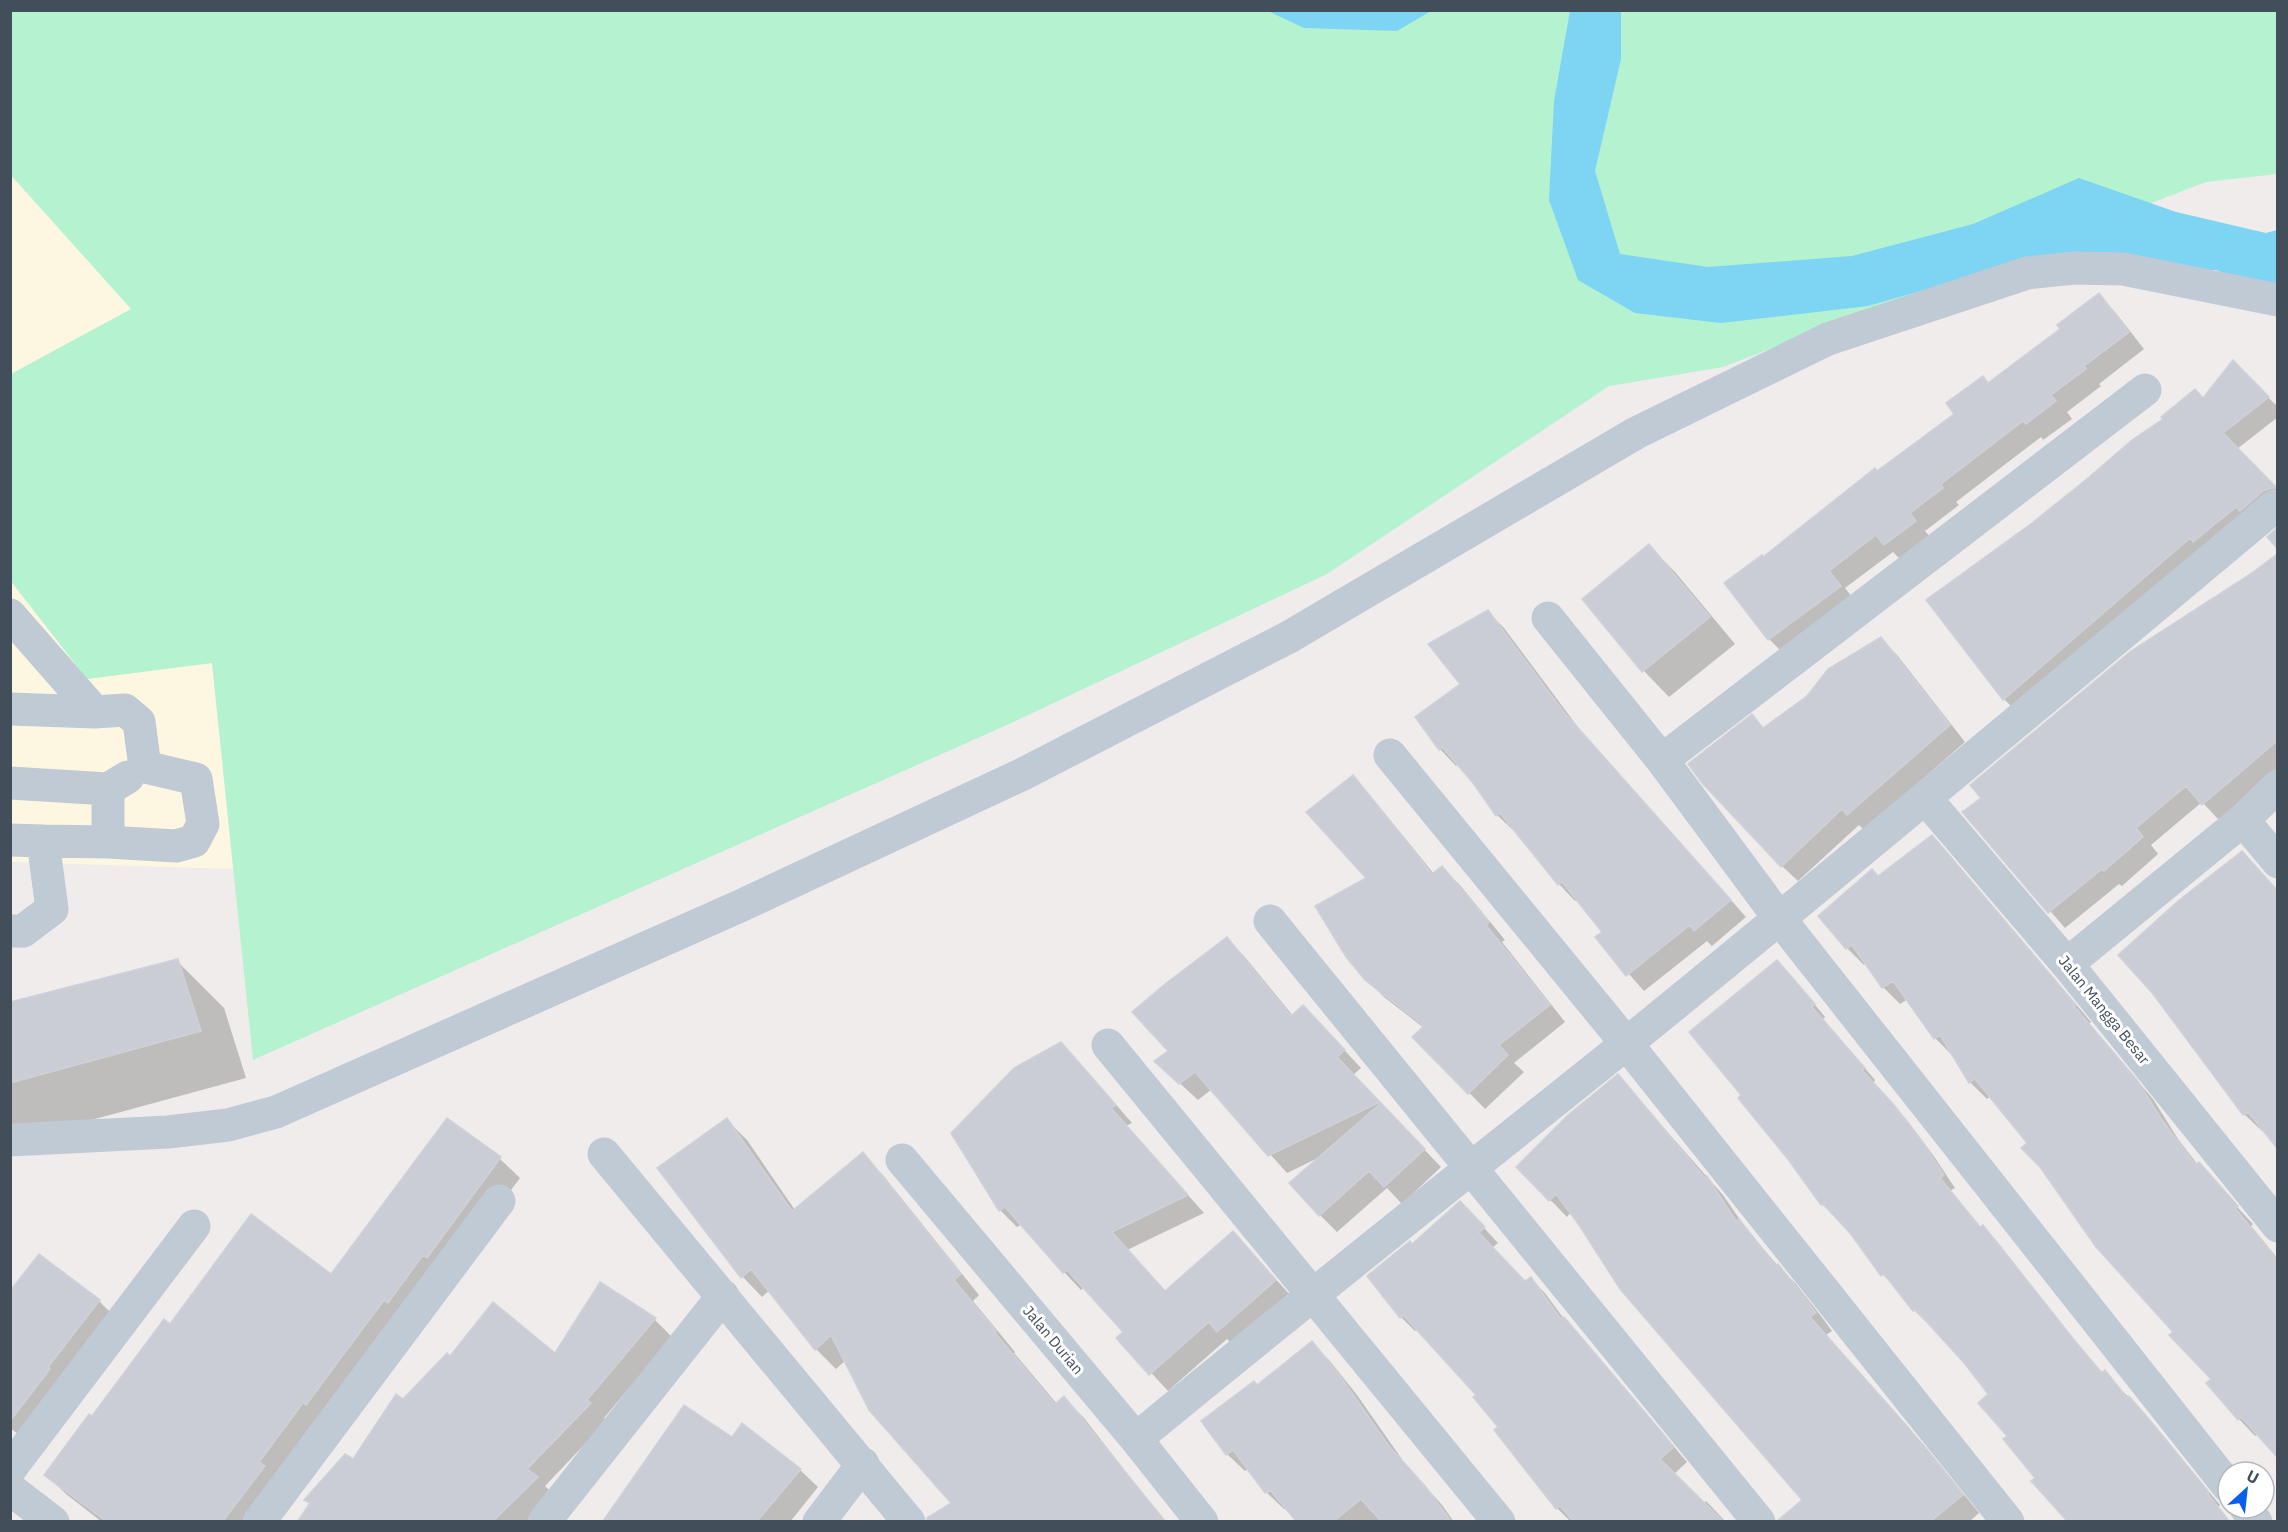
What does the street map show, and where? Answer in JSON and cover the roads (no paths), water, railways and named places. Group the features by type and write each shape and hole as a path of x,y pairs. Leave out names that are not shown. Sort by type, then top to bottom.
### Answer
{"street":[{"path":"10,1140 168,1132 228,1125 276,1112 738,907 1021,775 1289,638 1636,433 1828,339 2026,273 2074,268 2123,269 2277,300"},
{"path":"1662,760 2145,390"},
{"path":"1136,1439 1311,1294 1626,1043 1926,799 2275,506"},
{"path":"10,615 95,712"},
{"path":"1548,618 1662,760 1779,918 2216,1471"},
{"path":"10,709 95,712 125,710 140,722 145,767"},
{"path":"1390,755 1626,1043 2005,1520"},
{"path":"10,783 108,789 145,767 196,779 203,824 194,842 176,846 10,840"},
{"path":"2067,964 2243,820 2277,786"},
{"path":"108,789 108,842"},
{"name":"Jalan Mangga Besar","path":"1926,799 2067,964 2277,1226"},
{"path":"2243,820 2277,862"},
{"path":"10,931 23,931 52,909 43,841"},
{"path":"1270,921 1759,1521"},
{"path":"1108,1045 1498,1521"},
{"path":"604,1154 909,1521"},
{"name":"Jalan Durian","path":"902,1160 1202,1521"},
{"path":"259,1521 499,1201"},
{"path":"10,1469 194,1227"},
{"path":"544,1521 723,1296"},
{"path":"819,1521 862,1464"},
{"path":"10,1489 53,1521"}],"water":[{"path":"1268,11 1431,11 1397,31 1304,28"},
{"path":"1570,11 1621,11 1621,59 1595,171 1620,254 1708,267 1852,256 1973,224 2079,178 2176,212 2266,233 2277,230 2277,287 2266,290 2216,270 2135,270 2026,261 1868,306 1721,323 1635,313 1578,280 1549,200 1554,101"}]}
